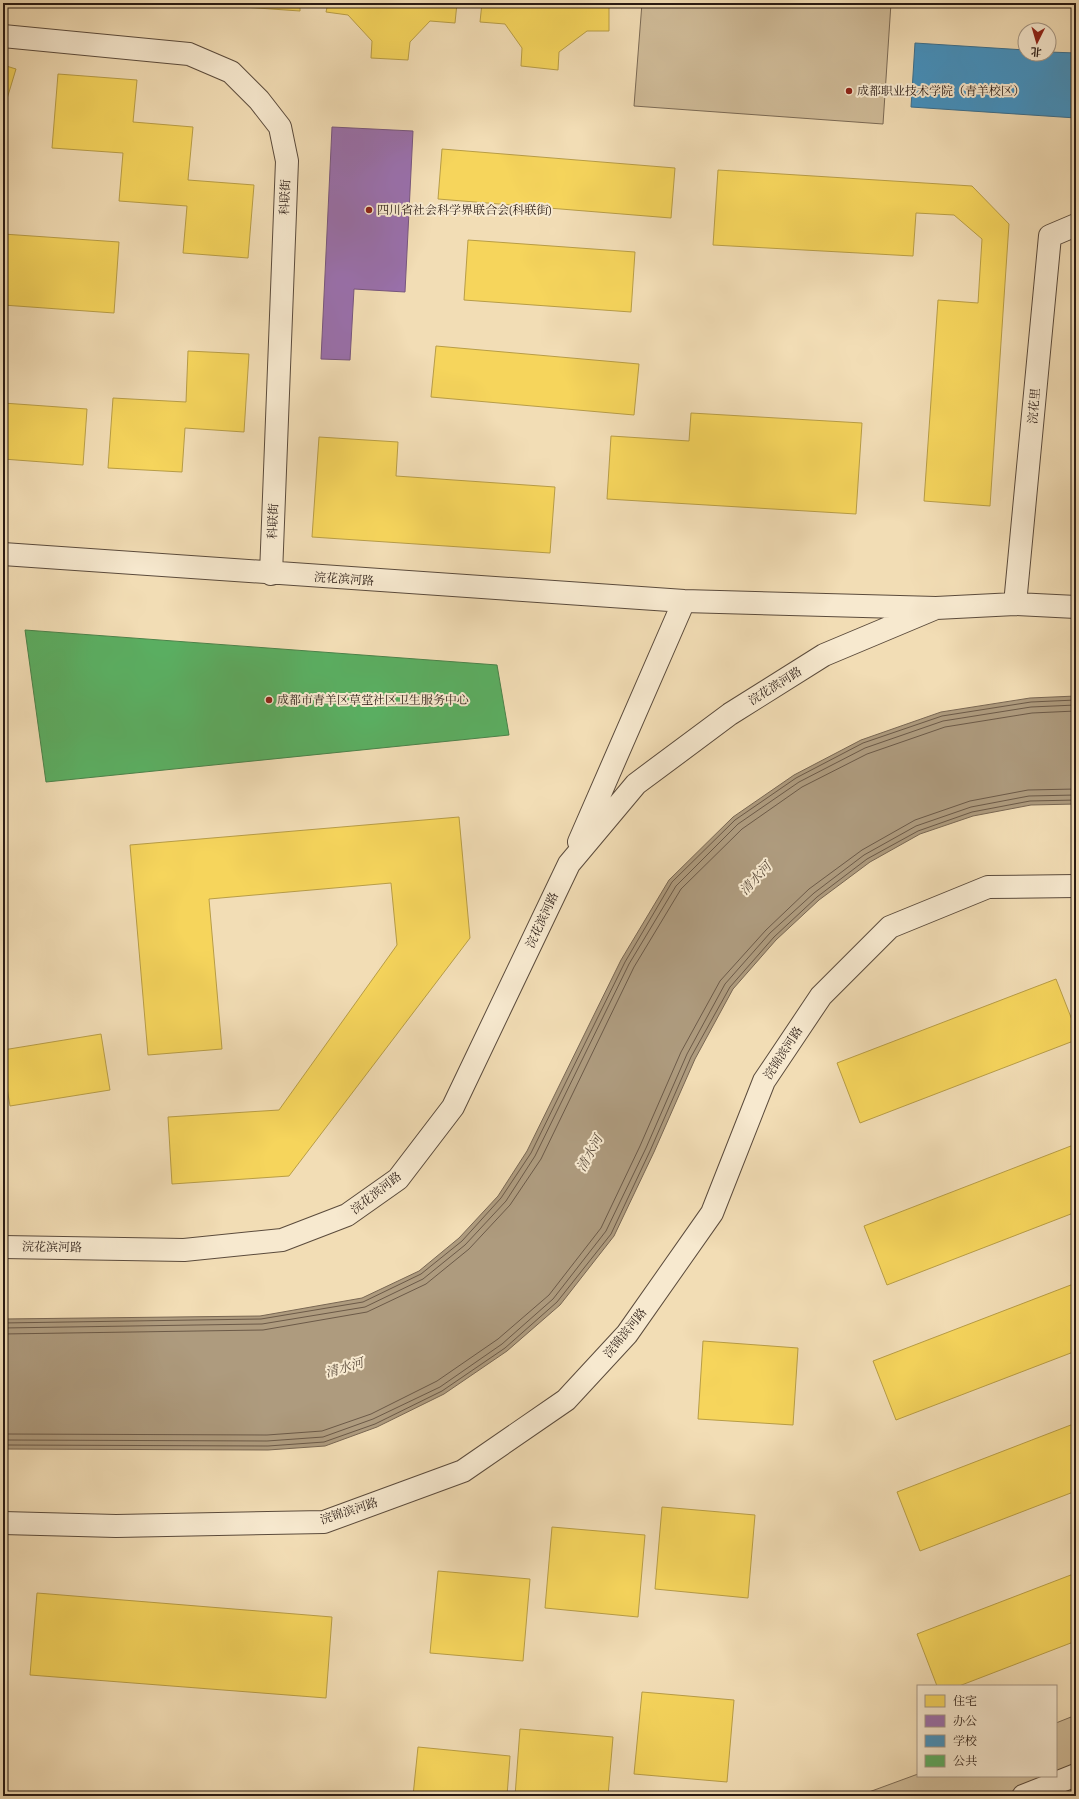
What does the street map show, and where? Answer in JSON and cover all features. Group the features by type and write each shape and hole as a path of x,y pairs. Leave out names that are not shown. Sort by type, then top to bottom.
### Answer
{"street":[{"name":"科联街","path":"3,36 189,54 231,72 259,100 280,127 287,160 271,574"},
{"name":"浣花里","path":"1015,604 1050,236 1076,225"},
{"name":"浣花滨河路","path":"3,554 271,574 684,601 936,608 1015,604 1076,606"},
{"name":"浣花滨河路","path":"3,1247 184,1250 282,1240 347,1215 398,1179 453,1107 568,864 684,601"},
{"name":"浣花滨河路","path":"568,864 636,784 730,714 824,656 936,608"},
{"name":"浣锦滨河路","path":"3,1523 116,1526 324,1522 464,1471 566,1400 627,1334 712,1213 764,1081 821,996 890,927 988,887 1076,886"},
{"path":"1023,1796 1076,1775"}],"shaded area":[{"path":"642,3 891,3 883,124 634,106"},
{"path":"1076,1715 1076,1796 858,1796 917,1774 917,1777 1057,1777 1057,1723"}],"water":[{"name":"清水河","path":"1076,696 1076,804 1031,805 973,816 920,834 870,862 819,900 776,940 733,989 695,1059 654,1152 614,1236 560,1305 507,1351 444,1394 377,1427 325,1446 268,1450 3,1449 3,1319 260,1316 362,1298 419,1271 459,1238 498,1196 527,1151 621,960 669,880 733,817 794,775 861,740 941,712 1030,698"}],"building: 住宅":[{"path":"185,3 300,3 300,11"},
{"path":"328,3 457,3 455,23 430,21 410,42 408,60 371,58 372,41 348,15 326,12"},
{"path":"482,3 609,3 609,31 587,31 559,52 558,70 521,66 522,48 505,24 480,22"},
{"path":"3,65 16,69 3,112"},
{"path":"58,74 137,80 133,122 193,127 188,180 254,185 248,258 183,253 187,206 119,201 123,153 52,148"},
{"path":"442,149 675,168 671,218 438,199"},
{"path":"718,170 972,186 1009,224 990,506 924,501 938,300 978,303 982,239 954,215 916,213 913,256 713,245"},
{"path":"3,234 119,242 114,313 3,305"},
{"path":"468,240 635,252 631,312 464,300"},
{"path":"436,346 639,364 634,415 431,397"},
{"path":"188,351 249,354 244,432 185,428 182,472 108,468 113,398 186,402"},
{"path":"3,403 87,409 83,465 3,459"},
{"path":"691,413 862,423 856,514 607,499 611,436 689,441"},
{"path":"319,437 398,442 396,476 555,487 550,553 312,537"},
{"path":"459,817 470,938 289,1176 172,1184 168,1117 279,1110 397,945 391,883 209,899 222,1049 148,1055 130,845"},
{"path":"1056,979 1076,1030 1076,1040 860,1123 837,1063"},
{"path":"101,1034 110,1090 10,1106 3,1064 3,1050"},
{"path":"1076,1144 1076,1212 887,1285 864,1226"},
{"path":"1076,1283 1076,1351 896,1420 873,1361"},
{"path":"703,1341 798,1348 793,1425 698,1419"},
{"path":"1076,1423 1076,1491 920,1551 897,1492"},
{"path":"662,1507 755,1515 748,1598 655,1589"},
{"path":"552,1527 645,1535 638,1617 545,1608"},
{"path":"438,1571 530,1579 523,1661 430,1653"},
{"path":"1076,1573 1076,1641 962,1685 937,1685 917,1634"},
{"path":"37,1593 332,1617 326,1698 30,1675"},
{"path":"642,1692 734,1700 727,1782 634,1774"},
{"path":"520,1729 613,1737 608,1796 515,1796"},
{"path":"418,1747 510,1756 507,1796 413,1796"},
{"path":"207,1793 239,1796 207,1796"}],"building: 办公":[{"name":"四川省社会科学界联合会(科联街)","path":"332,127 413,131 405,292 354,289 350,360 321,359"}],"building: 学校":[{"path":"915,43 1017,49 1017,62 1057,62 1057,52 1076,53 1076,118 911,107"}],"building: 公共":[{"name":"成都市青羊区草堂社区卫生服务中心","path":"25,630 497,665 509,735 46,782"}],"place":[{"name":"成都职业技术学院（青羊校区）","path":"849,91"},
{"name":"四川省社会科学界联合会(科联街)","path":"369,210"},
{"name":"成都市青羊区草堂社区卫生服务中心","path":"269,700"}]}
